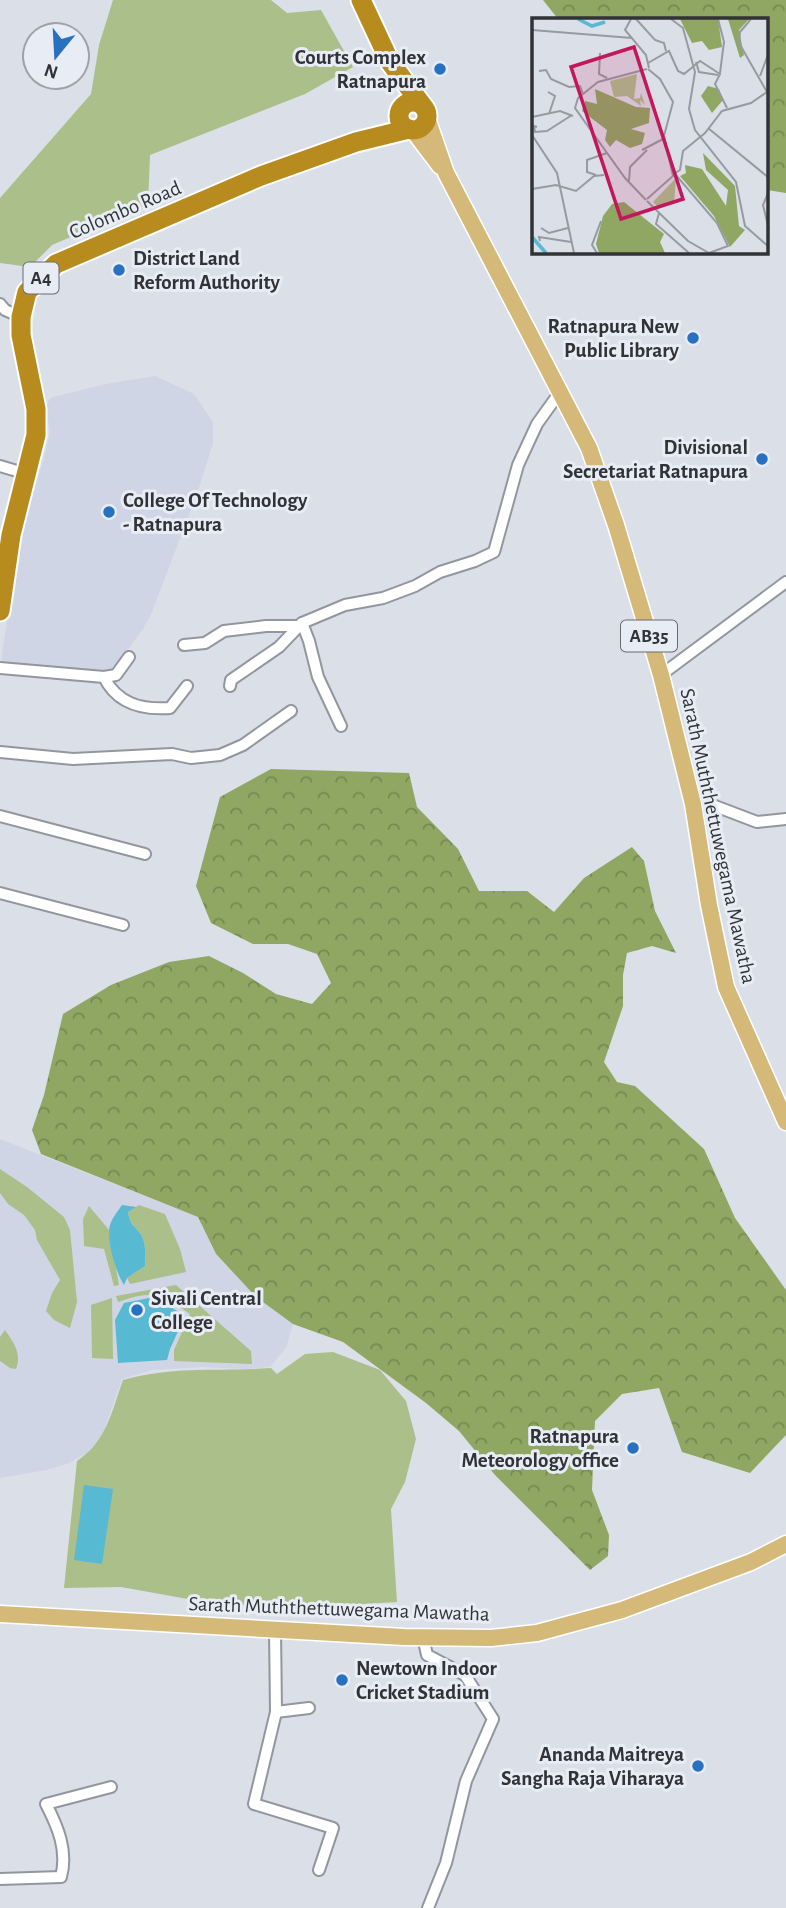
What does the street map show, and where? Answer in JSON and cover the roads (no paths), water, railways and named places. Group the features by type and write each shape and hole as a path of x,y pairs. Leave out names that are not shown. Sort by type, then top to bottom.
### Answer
{"highway":[{"path":"361,0 412,118"},
{"name":"Colombo Road","path":"0,611 11,535 36,436 36,409 16,315 27,292 56,264 261,176 356,142 412,118"}],"main road":[{"name":"Sarath Muththettuwegama Mawatha","path":"412,118 446,173 589,448 616,525 661,675 693,804 709,905 726,987 786,1122"},
{"name":"Sarath Muththettuwegama Mawatha","path":"0,1614 423,1637 491,1638 537,1633 634,1605 751,1562 786,1544"}],"street":[{"path":"0,304 16,315"},
{"path":"0,318 16,315"},
{"path":"184,645 205,643 224,631 299,625 345,605 383,598 415,586 440,572 494,552 518,465 537,424 560,392"},
{"path":"0,466 27,474"},
{"path":"661,675 786,582"},
{"path":"230,686 232,680 279,647 299,625"},
{"path":"299,625 309,641 317,677 341,726"},
{"path":"0,668 104,677 116,675 129,657"},
{"path":"104,677 110,690 122,701 158,709 170,708 187,687"},
{"path":"0,752 73,759 172,754 191,758 220,755 243,745 291,710"},
{"path":"693,804 715,806 757,822 786,819"},
{"path":"0,817 145,855"},
{"path":"0,893 123,925"},
{"path":"275,1629 276,1712 254,1804 333,1828 320,1870"},
{"path":"423,1637 427,1655 465,1675 493,1719 466,1781 446,1863 428,1908"},
{"path":"276,1712 309,1709"},
{"path":"0,1879 61,1877 65,1863 59,1829 46,1804 111,1787"}],"water":[{"path":"122,1205 136,1207 128,1212 143,1240 145,1253 145,1266 127,1278 124,1285 109,1239 110,1225"},
{"path":"149,1298 166,1304 185,1316 167,1360 118,1363 115,1320 124,1303"},
{"path":"84,1485 113,1489 102,1564 74,1560"}],"place":[{"name":"Courts Complex Ratnapura","path":"440,69"},
{"name":"District Land Reform Authority","path":"119,270"},
{"name":"Ratnapura New Public Library","path":"693,338"},
{"name":"Divisional Secretariat Ratnapura","path":"762,459"},
{"name":"College Of Technology - Ratnapura","path":"109,512"},
{"name":"Sivali Central College","path":"137,1310"},
{"name":"Ratnapura Meteorology office","path":"633,1448"},
{"name":"Newtown Indoor Cricket Stadium","path":"342,1680"},
{"name":"Ananda Maitreya Sangha Raja Viharaya","path":"698,1766"}]}
